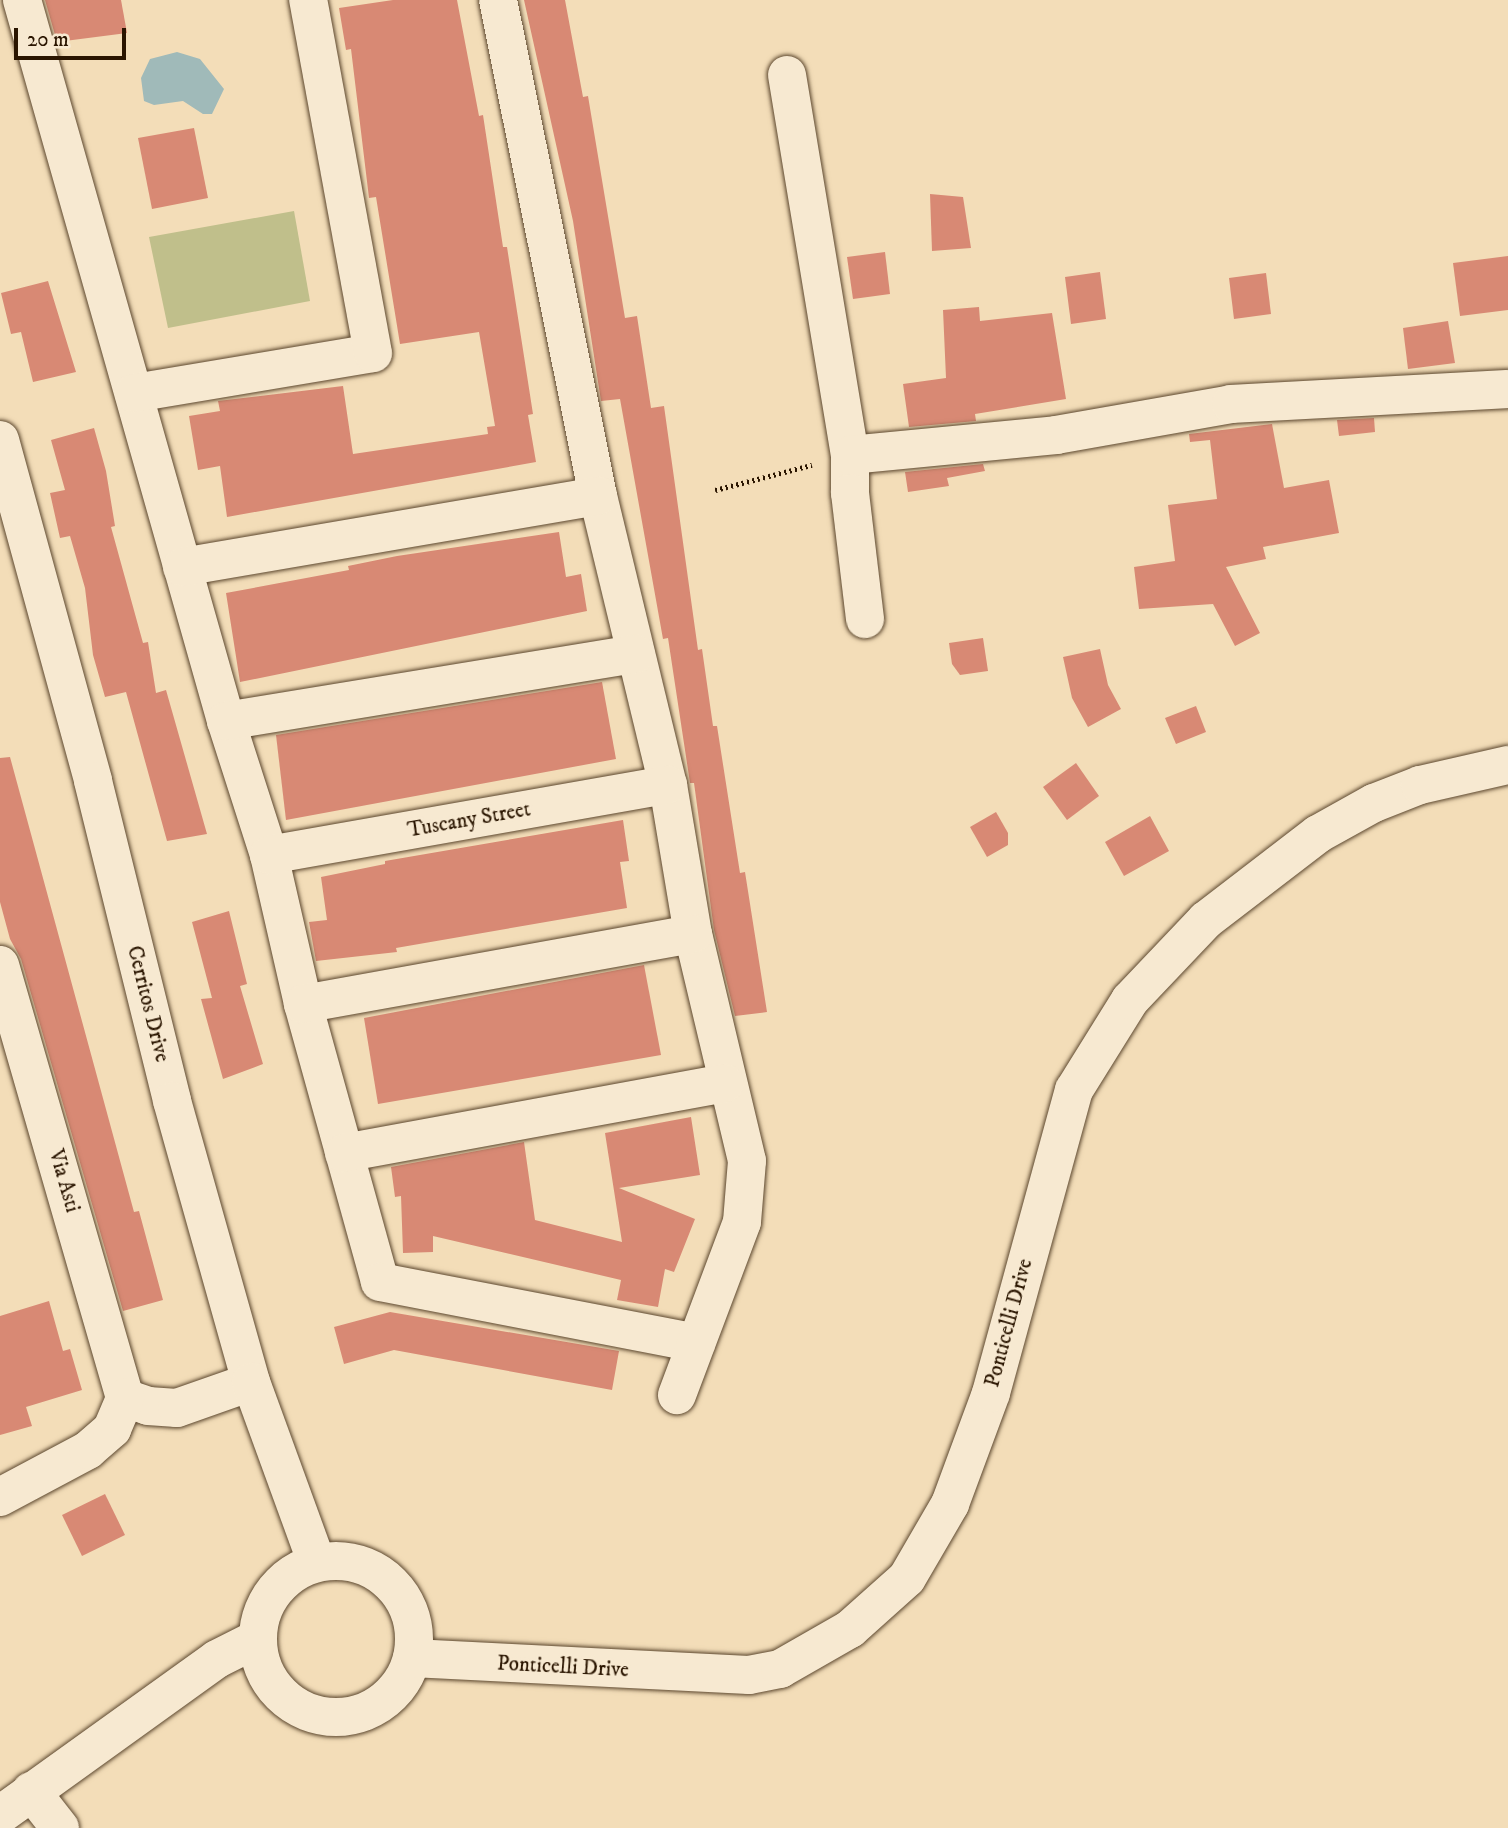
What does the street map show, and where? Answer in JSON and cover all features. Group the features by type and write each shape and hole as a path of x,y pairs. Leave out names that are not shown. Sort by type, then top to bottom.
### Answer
{"street":[{"path":"22,0 226,721 269,855 303,1004 380,1282 696,1343"},
{"path":"134,393 373,353 308,0"},
{"path":"498,0 598,496 668,785 693,934 725,1083 747,1161 742,1222 677,1395"},
{"path":"787,75 850,455 850,493 864,619"},
{"path":"850,455 1056,435 1231,404 1508,388"},
{"name":"Cerritos Drive","path":"0,440 93,781 172,1101 251,1381 316,1561"},
{"path":"182,567 598,496"},
{"path":"226,721 636,654"},
{"name":"Ponticelli Drive","path":"412,1658 750,1675 780,1669 850,1629 907,1578 950,1504 991,1393 1074,1090 1130,1000 1206,920 1318,834 1374,803 1420,785 1508,765"},
{"name":"Tuscany Street","path":"269,855 668,785"},
{"path":"303,1004 693,934"},
{"name":"Via Asti","path":"0,965 125,1398"},
{"path":"344,1153 725,1083"},
{"path":"0,1497 88,1450 112,1429 125,1398 148,1406 177,1408 251,1381"},
{"path":"316,1561 357,1564 379,1574 397,1590 409,1611 412,1658 402,1682 385,1701 363,1713 338,1718 313,1715 290,1704 273,1686 259,1651 261,1615 272,1593 289,1576 316,1561"},
{"path":"4,1819 32,1791 88,1748 173,1695 217,1659 259,1651"},
{"path":"32,1791 60,1828"}],"path":[{"path":"715,490 850,455"}],"shaded area":[{"path":"294,211 310,301 168,328 149,237"}],"water":[{"path":"177,52 200,59 224,89 212,114 203,114 183,101 154,105 144,101 141,78 150,59"}],"building":[{"path":"45,0 121,0 127,33 57,42"},
{"path":"393,0 457,0 479,116 483,115 503,247 507,247 533,414 528,415 536,462 227,517 220,466 198,470 189,416 220,411 218,401 343,386 353,454 488,434 487,427 495,426 479,332 400,344 376,197 369,198 351,49 346,50 339,8"},
{"path":"524,0 565,0 583,97 588,96 625,318 637,316 651,408 664,406 698,650 702,649 713,726 717,726 740,873 745,872 767,1012 735,1016 714,930 694,783 690,783 668,638 663,639 620,399 601,401 573,221"},
{"path":"194,128 208,198 152,209 138,138"},
{"path":"930,194 963,197 971,248 932,251"},
{"path":"885,252 890,294 853,299 847,257"},
{"path":"1508,256 1508,310 1460,316 1453,263"},
{"path":"1100,272 1106,319 1071,324 1065,277"},
{"path":"1266,273 1271,314 1234,319 1229,278"},
{"path":"48,281 76,372 33,382 21,332 11,334 1,293"},
{"path":"979,307 980,321 1052,313 1066,399 975,414 976,421 909,427 903,384 946,378 943,310"},
{"path":"1448,321 1455,363 1408,369 1403,328"},
{"path":"1374,418 1375,432 1339,436 1337,420"},
{"path":"1272,424 1284,488 1329,480 1339,533 1263,547 1266,559 1226,567 1260,633 1235,646 1213,604 1139,609 1134,567 1175,561 1168,505 1217,499 1210,440 1190,442 1189,434"},
{"path":"94,428 106,471 115,526 111,527 143,643 148,642 156,693 166,690 207,834 167,841 126,692 105,697 93,655 85,588 70,536 60,538 50,493 65,490 51,440"},
{"path":"983,464 985,471 947,478 949,486 908,492 905,472"},
{"path":"559,532 566,577 581,574 587,611 240,682 226,593 349,570 348,566 397,556"},
{"path":"983,638 988,671 960,675 952,664 949,643"},
{"path":"1100,649 1108,685 1121,709 1088,727 1072,698 1063,657"},
{"path":"602,682 616,759 286,820 276,735"},
{"path":"1196,706 1206,732 1176,744 1165,718"},
{"path":"10,757 134,1212 139,1211 163,1300 123,1311 21,959 10,939 0,902 0,758"},
{"path":"1076,763 1099,796 1067,820 1043,787"},
{"path":"996,812 1008,833 1008,845 987,857 970,827"},
{"path":"1150,816 1169,851 1124,876 1105,842"},
{"path":"623,820 629,861 620,862 627,908 396,948 397,952 316,961 309,922 327,920 321,877 385,864 385,861"},
{"path":"229,911 247,984 240,986 263,1064 223,1079 201,999 212,998 192,922"},
{"path":"644,965 661,1055 378,1104 364,1018"},
{"path":"691,1117 700,1175 619,1188 695,1219 674,1272 665,1269 658,1307 617,1300 621,1280 433,1236 433,1252 403,1253 401,1196 395,1197 391,1167 524,1142 535,1220 622,1242 605,1133"},
{"path":"49,1301 63,1351 70,1349 82,1390 26,1407 32,1426 0,1435 0,1316"},
{"path":"390,1312 619,1351 612,1390 394,1350 344,1364 334,1327"},
{"path":"105,1494 125,1535 82,1556 62,1515"}]}
